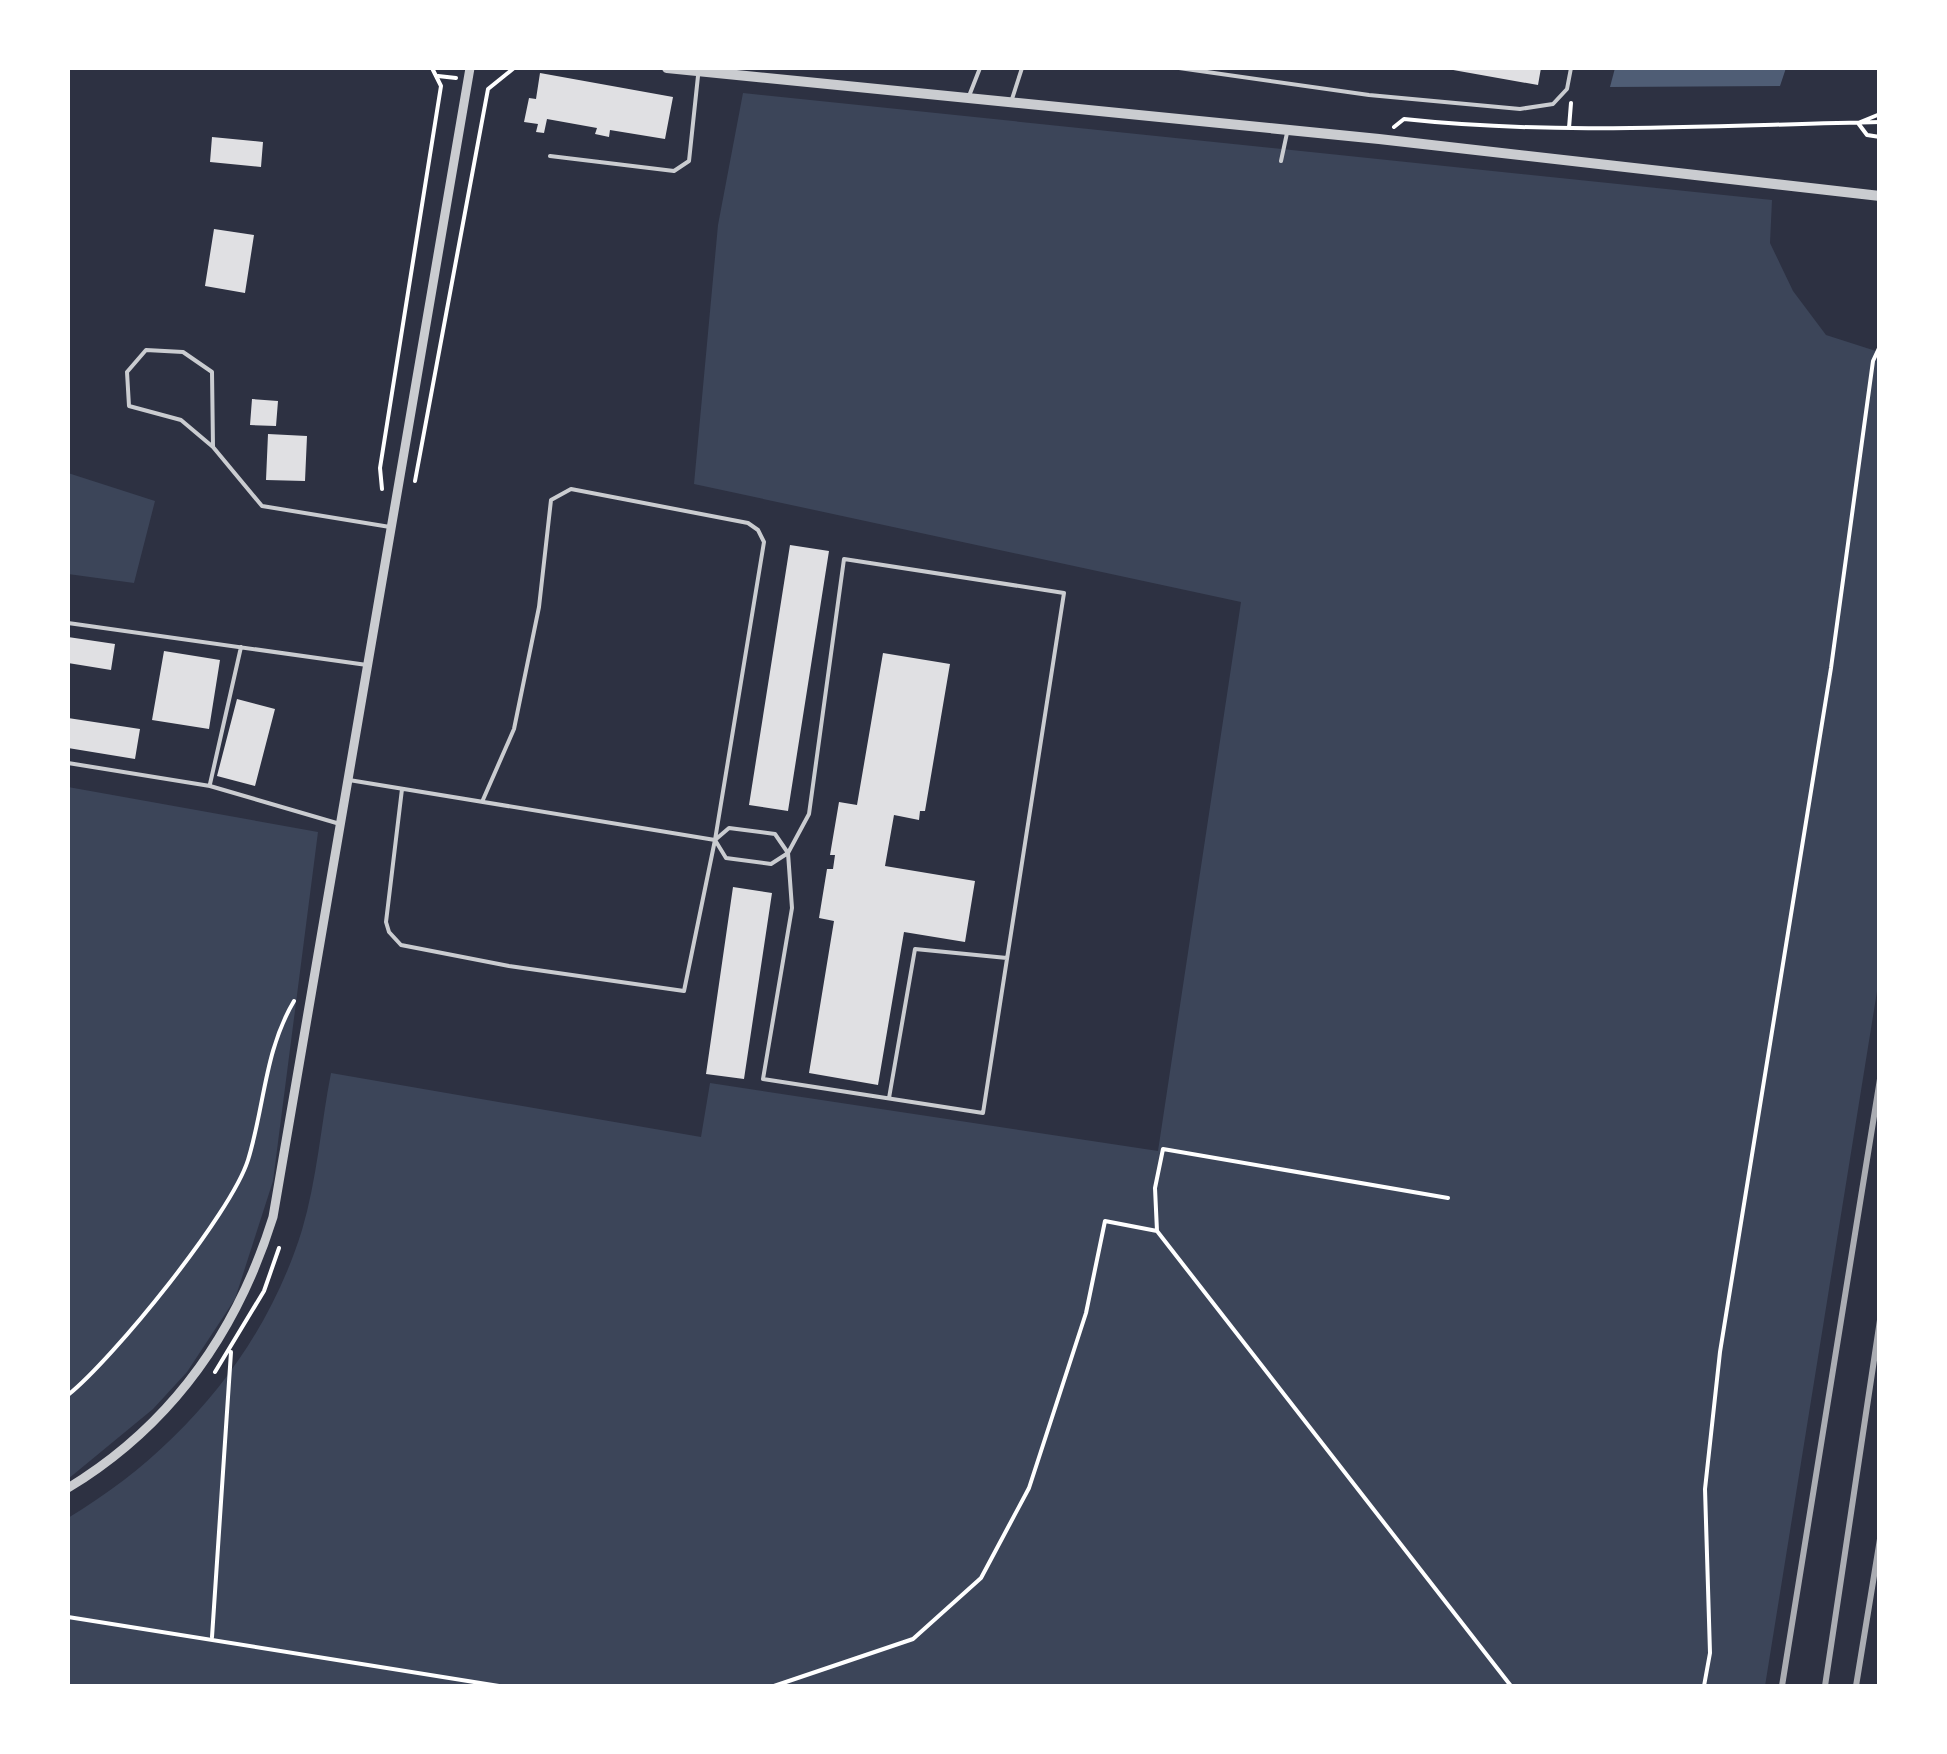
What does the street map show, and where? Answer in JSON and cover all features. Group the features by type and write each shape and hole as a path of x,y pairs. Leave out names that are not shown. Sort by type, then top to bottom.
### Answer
{"street":[{"path":"68,1488 114,1457 174,1401 228,1328 249,1286 280,1183 470,68"},
{"path":"667,68 1379,140 1880,196"}],"lane":[{"path":"968,100 980,68"},
{"path":"1010,103 1022,68"},
{"path":"1179,68 1369,95 1520,110 1552,104 1567,89 1570,68"},
{"path":"550,156 674,171 689,160 699,71"},
{"path":"1282,161 1287,132"},
{"path":"213,447 212,372 183,352 146,350 127,372 129,406 182,420 213,447 262,506 390,527"},
{"path":"402,789 387,908 389,932 412,949 684,990 715,840 764,542 758,530 748,524 572,489 551,500 539,607 514,730 482,802"},
{"path":"348,780 715,840 730,828 775,834 788,853 792,908 762,1079 982,1113 1064,593 844,559 809,814 788,853 771,864 726,858 715,840"},
{"path":"68,623 366,665"},
{"path":"210,786 241,647"},
{"path":"68,763 210,786 342,824"},
{"path":"889,1098 915,949 1007,958"}],"path":[{"path":"376,525 408,274 441,86 432,68"},
{"path":"496,84 514,68"},
{"path":"1858,123 1880,114"},
{"path":"1379,140 1404,119 1472,126 1569,128 1880,122"},
{"path":"1858,123 1867,135 1880,137"},
{"path":"1704,1686 1710,1653 1705,1489 1720,1352 1831,668 1873,361 1880,346"},
{"path":"68,1394 128,1336 226,1201 247,1162 276,1031 298,995"},
{"path":"1448,1198 1163,1149 1155,1188 1157,1231 1512,1686"},
{"path":"774,1686 913,1639 981,1578 1029,1488 1086,1313 1105,1221 1157,1231"},
{"path":"212,1637 231,1352"},
{"path":"68,1617 212,1637 499,1686"}],"shaded area":[{"path":"1615,68 1786,68 1780,86 1610,87"},
{"path":"743,93 1772,200 1770,243 1793,291 1826,335 1879,352 1879,979 1765,1686 68,1686 68,1518 145,1463 179,1431 240,1358 265,1318 302,1230 331,1073 701,1137 710,1083 1158,1151 1241,602 694,484 718,225"},
{"path":"68,473 155,501 134,583 68,574"},
{"path":"68,787 318,832 273,1181 235,1299 187,1372 153,1409 68,1479"}],"building":[{"path":"1442,68 1541,68 1538,85"},
{"path":"540,73 673,97 665,139 610,130 609,137 595,134 597,128 547,119 544,133 536,132 538,124 524,122 529,98 536,99"},
{"path":"212,137 263,142 261,167 210,162"},
{"path":"214,229 254,235 245,293 205,286"},
{"path":"252,399 278,401 276,426 250,425"},
{"path":"268,434 307,436 305,481 266,480"},
{"path":"790,545 829,551 788,811 749,805"},
{"path":"68,637 115,644 111,670 68,663"},
{"path":"164,651 220,660 209,729 152,720"},
{"path":"883,653 950,664 925,811 920,811 919,820 894,815 885,866 975,881 965,942 904,932 878,1085 809,1073 834,921 819,918 827,869 833,869 835,855 830,855 839,802 857,805"},
{"path":"237,699 275,709 255,786 217,776"},
{"path":"68,718 140,729 135,759 68,748"},
{"path":"733,887 772,893 744,1079 706,1074"}],"railway":[{"path":"1782,1686 1880,1079"},
{"path":"1825,1686 1880,1320"},
{"path":"1856,1686 1880,1539"}]}
